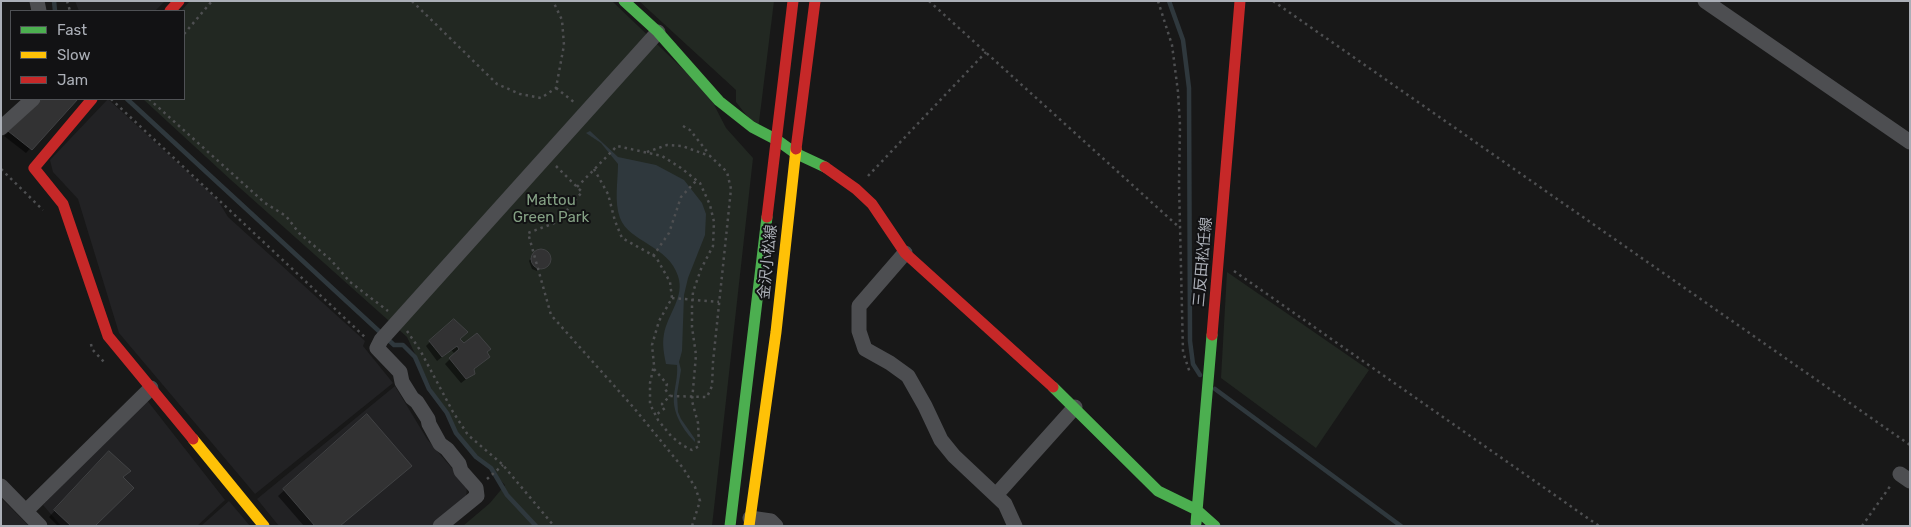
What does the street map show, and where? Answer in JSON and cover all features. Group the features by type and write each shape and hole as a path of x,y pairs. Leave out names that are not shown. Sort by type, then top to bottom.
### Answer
{"main road":[{"path":"171,10 180,1"},
{"path":"624,1 658,32 719,101 752,128 778,140 795,153 824,167 856,189 872,204 905,253 1075,407 1158,491 1197,510 1215,526"},
{"name":"金沢小松線","path":"730,526 778,140 793,1"},
{"name":"金沢小松線","path":"750,522 776,332 795,153 815,1"},
{"name":"三反田松任線","path":"1196,526 1240,1"},
{"path":"91,100 34,168 62,204 108,336 264,526"}],"street":[{"path":"1705,1 1910,142"},
{"path":"440,526 477,496 476,488 461,472 459,464 447,449 440,444 429,424 428,418 402,382 400,372 379,344 658,32"},
{"path":"1,128 32,100"},
{"path":"905,253 859,306 859,331 865,349 890,362 908,376 941,440 954,456 1006,504 1015,526"},
{"path":"26,510 151,388"},
{"path":"996,495 1075,407"},
{"path":"1,486 40,526"},
{"path":"750,522 771,521 776,526"}],"path":[{"path":"185,33 212,1"},
{"path":"412,1 497,84 520,94 541,98 556,88 564,45 562,20 553,1"},
{"path":"930,1 1180,228"},
{"path":"1158,1 1172,45 1178,92 1183,352 1189,372 1194,379"},
{"path":"1273,1 1910,445"},
{"path":"856,189 986,52"},
{"path":"556,88 586,111"},
{"path":"112,100 379,344"},
{"path":"150,100 265,202 286,216 299,233 331,260 350,282 397,323 420,350 453,412 468,435 503,465 554,526"},
{"path":"655,415 665,408 662,404 670,396 707,397 712,386 731,189 727,172 710,156 690,130 683,126"},
{"path":"645,153 667,145 682,146 710,156"},
{"path":"577,187 594,169 617,146 662,156 681,168 700,184 710,205 714,222 713,246 701,269 692,300 692,327 696,355 692,397 698,423 699,446 692,450 671,436 655,415 650,404 650,383 654,369 652,345 659,321 672,298 670,282 656,257 622,238 615,221 608,194 594,169"},
{"path":"546,156 582,192 557,222 528,232 551,315 634,408 683,468 695,487 700,502 692,526"},
{"path":"653,256 669,232 681,197 696,181"},
{"path":"1218,260 1599,526"},
{"path":"672,298 719,302"},
{"path":"654,369 667,384 665,389 670,396"},
{"path":"490,476 503,465"},
{"path":"1862,526 1905,477"}],"shaded area":[{"path":"75,1 165,1 156,10 79,10"},
{"path":"109,100 217,199 228,217 365,341 363,346 393,383 255,494 119,333 78,199 53,172 50,160"},
{"path":"590,131 618,157 656,165 684,180 702,203 706,214 705,235 688,278 684,295 682,351 679,362 681,370 677,394 678,412 695,442 683,427 675,409 674,396 677,365 666,364 664,349 663,338 666,326 678,298 680,284 678,276 666,258 632,233 620,218 617,205 618,164 601,143 586,133"},
{"path":"395,386 427,439 467,486 466,499 431,526 279,526 257,499"},
{"path":"146,399 225,500 197,526 61,526 43,505"},
{"path":"1,498 29,526 1,526"},
{"path":"229,501 250,526 201,526"}],"green space":[{"name":"Mattou Green Park","path":"190,1 612,1 708,93 726,128 753,158 712,526 463,526 490,503 505,485 460,439 435,396 407,337 144,100 185,100 185,10 182,10"},
{"path":"639,1 774,1 758,130 736,102 736,90"},
{"path":"1227,272 1369,370 1316,448 1221,378"}],"building":[{"path":"42,100 77,100 32,150 8,131"},
{"path":"541,249 548,252 551,259 548,266 541,269 534,266 531,259 534,252"},
{"path":"454,319 468,332 460,339 464,343 477,333 491,349 487,352 490,357 474,369 475,374 466,379 449,358 459,349 457,346 442,357 429,341"},
{"path":"367,414 412,466 340,526 315,526 283,489"},
{"path":"109,451 131,471 123,477 134,488 95,526 71,526 54,510"}],"waterway":[{"path":"54,1 55,10"},
{"path":"1169,1 1183,40 1189,88 1190,341 1193,364 1200,375"},
{"path":"128,100 394,345 403,345 415,357 429,389 447,413 456,433 476,457 491,468 507,495 536,526"},
{"path":"1215,389 1401,526"}],"traffic: fast":[{"path":"624,1 658,32 719,101 752,127 777,140 795,153 825,167"},
{"path":"730,526 767,217"},
{"path":"1196,523 1212,335"},
{"path":"1053,387 1158,491 1197,510 1215,526"}],"traffic: slow":[{"path":"749,526 776,332 796,149"},
{"path":"193,439 264,526"}],"traffic: jam":[{"path":"171,10 179,1"},
{"path":"767,217 793,1"},
{"path":"796,149 815,1"},
{"path":"1212,335 1240,1"},
{"path":"91,100 34,168 63,204 108,336 193,439"},
{"path":"825,167 856,189 872,204 905,253 1053,387"}]}
